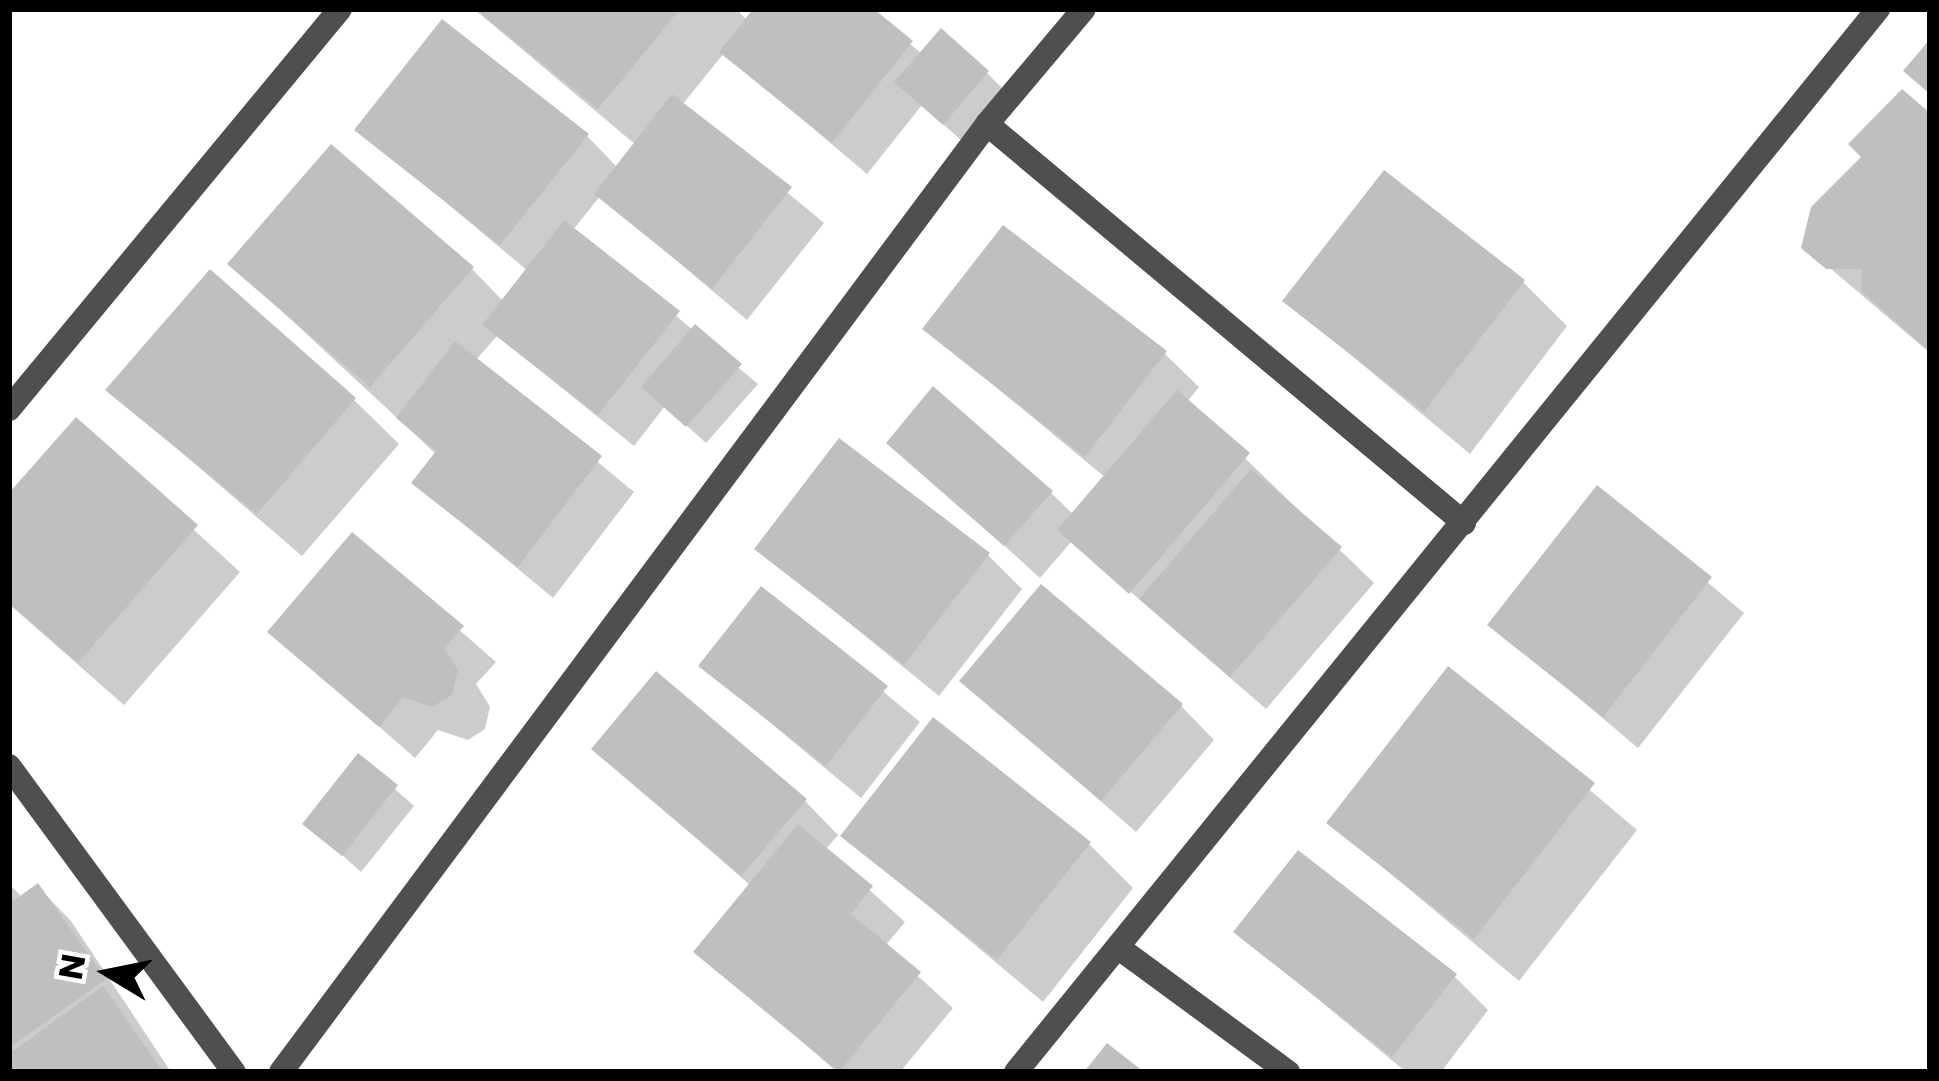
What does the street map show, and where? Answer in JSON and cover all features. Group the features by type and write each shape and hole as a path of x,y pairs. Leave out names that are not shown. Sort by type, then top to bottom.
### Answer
{"street":[{"path":"9,409 340,9"},
{"path":"281,1072 988,124 1084,9"},
{"path":"1016,1072 1878,9"},
{"path":"988,124 1464,523"},
{"path":"9,766 234,1072"},
{"path":"1119,948 1288,1072"}],"building":[{"path":"475,9 680,9 598,109"},
{"path":"753,9 874,9 913,41 832,143 719,52"},
{"path":"442,19 589,134 500,245 354,130"},
{"path":"941,28 989,71 943,125 894,82"},
{"path":"1930,39 1930,94 1903,71"},
{"path":"1902,89 1930,113 1930,352 1861,291 1862,269 1826,269 1801,248 1811,207 1861,157 1848,144"},
{"path":"672,94 792,187 712,289 594,194"},
{"path":"331,144 474,267 370,387 227,264"},
{"path":"1384,170 1525,280 1424,412 1282,301"},
{"path":"564,220 680,311 598,415 482,325"},
{"path":"1003,225 1167,351 1085,457 922,329"},
{"path":"210,269 356,398 257,514 105,390"},
{"path":"695,324 742,364 686,427 641,387"},
{"path":"455,341 602,456 518,567 411,483 436,451 396,418"},
{"path":"933,386 1053,491 1004,546 886,443"},
{"path":"1177,390 1250,453 1129,594 1057,530"},
{"path":"76,417 198,525 78,663 9,603 9,493"},
{"path":"839,438 990,553 904,665 754,549"},
{"path":"1251,469 1342,547 1230,677 1139,599"},
{"path":"1597,485 1712,577 1603,717 1487,625"},
{"path":"352,532 464,626 444,648 458,670 452,695 432,707 403,697 379,727 267,632"},
{"path":"1041,584 1183,704 1101,801 959,681"},
{"path":"761,586 888,686 826,766 698,666"},
{"path":"1448,666 1595,783 1474,939 1326,823"},
{"path":"656,671 807,799 741,876 591,749"},
{"path":"933,717 1091,842 997,960 840,836"},
{"path":"358,753 398,785 342,856 302,824"},
{"path":"798,824 873,886 851,914 921,972 839,1072 693,952"},
{"path":"1298,850 1457,974 1392,1057 1233,932"},
{"path":"38,883 106,979 9,1048 9,904"},
{"path":"103,986 163,1072 9,1072 9,1054"},
{"path":"1107,1043 1144,1072 1084,1072"}]}
